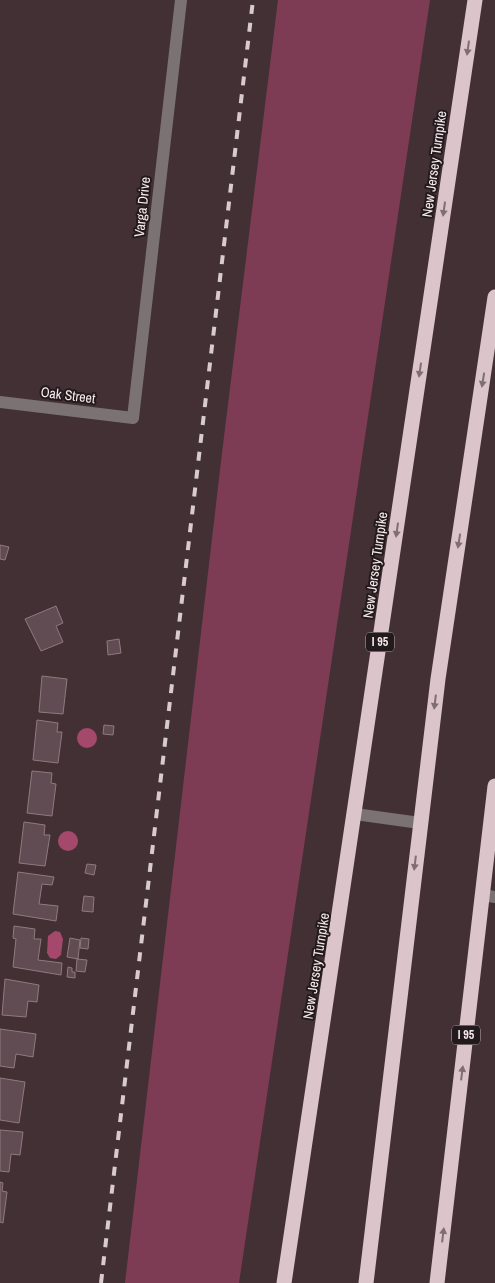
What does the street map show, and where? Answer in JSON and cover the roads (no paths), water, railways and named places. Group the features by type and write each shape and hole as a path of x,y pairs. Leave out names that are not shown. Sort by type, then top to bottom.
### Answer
{"highway":[{"name":"New Jersey Turnpike","path":"284,1283 475,0"},
{"path":"366,1283 439,670 495,297"},
{"name":"I 95","path":"437,1283 489,896 495,786"}],"street":[{"name":"Varga Drive","path":"133,418 181,0"},
{"name":"Oak Street","path":"0,402 133,418"},
{"path":"355,814 420,823"}],"railway":[{"path":"101,1283 253,0"}]}
